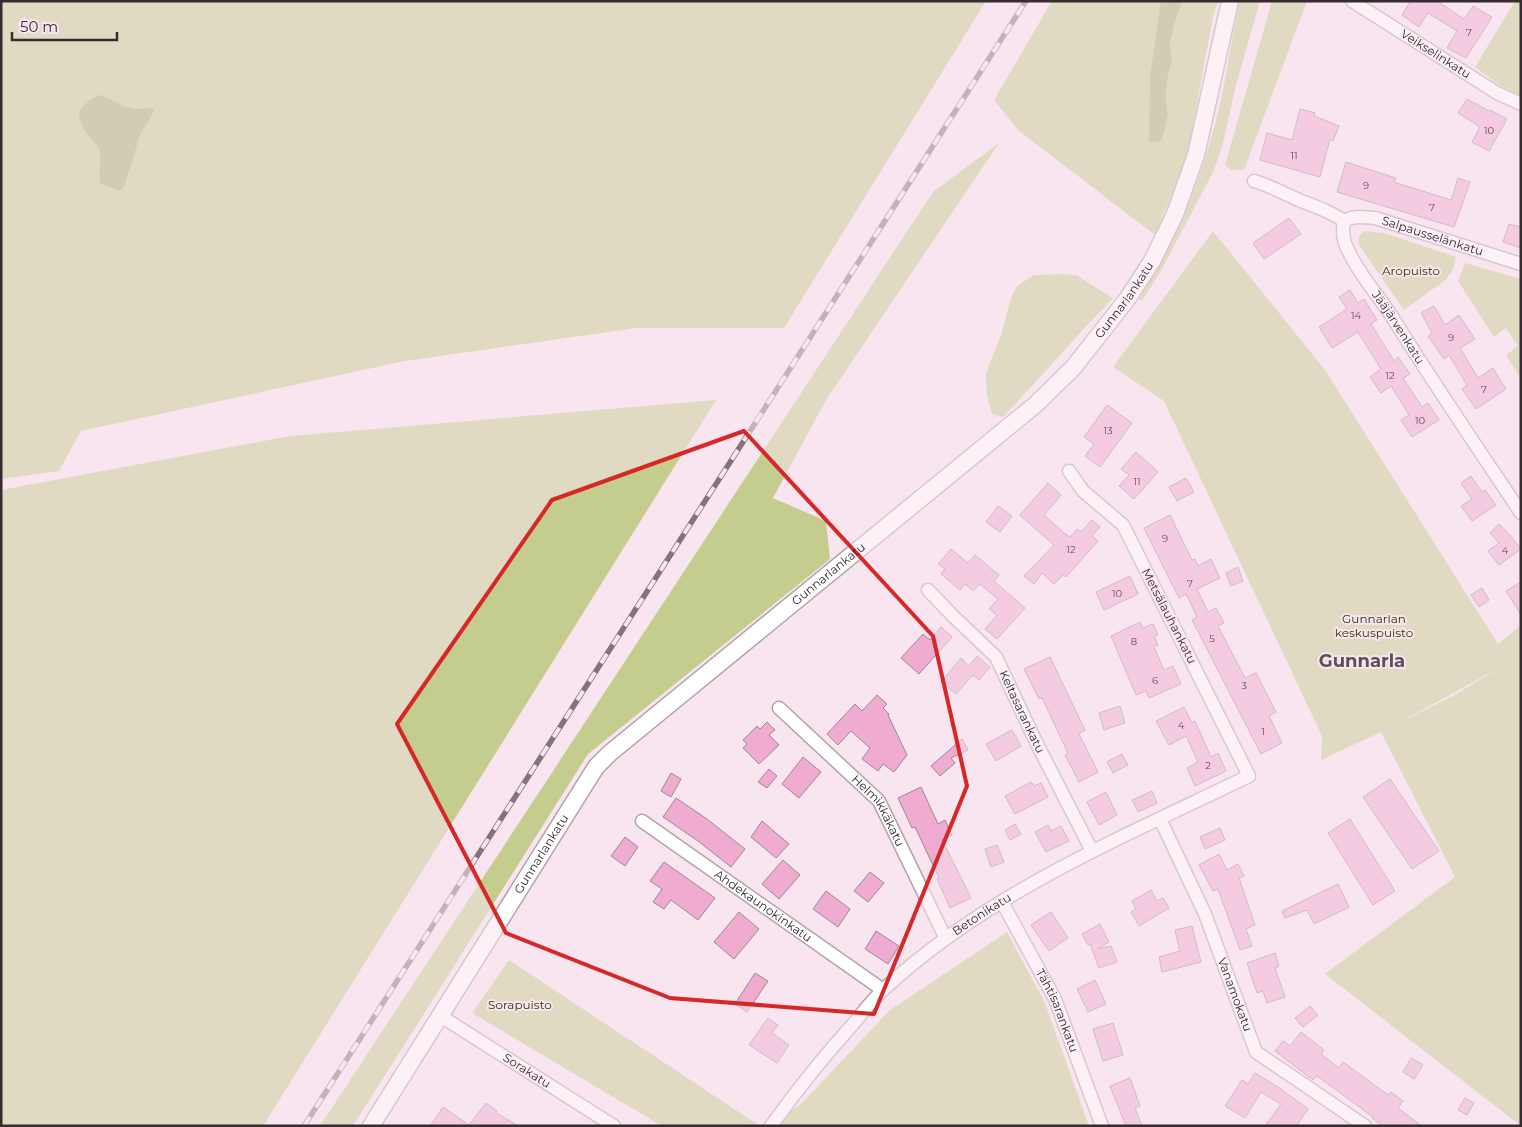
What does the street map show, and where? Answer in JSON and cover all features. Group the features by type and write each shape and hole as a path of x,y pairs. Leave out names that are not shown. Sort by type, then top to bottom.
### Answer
{"street":[{"name":"Gunnarlankatu","path":"371,1126 596,767 610,753 1036,405 1073,368 1123,304 1152,262 1175,214 1196,155 1230,1"},
{"name":"Veikselinkatu","path":"1352,1 1497,94 1521,104"},
{"path":"1254,181 1330,212 1344,221"},
{"name":"Salpausselänkatu","path":"1344,221 1361,216 1375,218 1521,264"},
{"name":"Jääjärvenkatu","path":"1344,221 1342,230 1347,249 1357,268 1395,322 1436,387 1521,513"},
{"name":"Metsälauhankatu","path":"1069,471 1083,491 1123,525 1249,776"},
{"name":"Keltasarankatu","path":"928,590 952,616 996,657 1034,738 1092,851"},
{"name":"Helmikkäkatu","path":"779,708 880,801 945,937"},
{"name":"Betonikatu","path":"771,1126 818,1062 883,990 945,937 1092,851 1249,776"},
{"name":"Vanamokatu","path":"1160,819 1205,914 1256,1052 1365,1126"},
{"name":"Ahdekaunokinkatu","path":"642,821 883,990"},
{"name":"Tähtisarankatu","path":"1002,902 1055,999 1102,1126"},
{"name":"Sorakatu","path":"439,1015 614,1126"}],"highlighted area":[{"path":"744,431 933,636 967,786 874,1014 670,998 506,933 397,724 552,500"}],"green space":[{"path":"1,1 986,1 784,328 637,328 405,361 81,431 59,471 1,479"},
{"path":"1052,1 1162,1 1150,76 1150,143 1161,141 1168,114 1166,102 1167,81 1172,60 1170,42 1183,1 1218,1 1213,17 1187,157 1155,235 1019,131 994,100"},
{"path":"1240,1 1260,1 1236,85 1222,147 1213,172 1162,269 1142,301 1139,299 1163,258 1183,216 1208,151 1222,97"},
{"path":"1272,1 1307,1 1244,170 1231,170 1225,165"},
{"path":"1515,1 1521,1 1521,96 1501,86 1475,67"},
{"path":"999,143 826,400 773,498 826,521 830,559 588,754 353,1126 320,1126 933,192"},
{"name":"Gunnarlan keskuspuisto","path":"1213,231 1325,370 1498,644 1521,625 1521,1126 1325,974 1455,877 1381,732 1321,760 1322,736 1164,401 1113,367","holes":["1499,668 1453,696 1402,721"]},
{"name":"Aropuisto","path":"1365,231 1384,233 1456,257 1452,272 1444,281 1404,310 1358,242 1360,235"},
{"path":"1465,263 1521,279 1521,379 1506,355 1518,346 1506,328 1494,337 1458,281"},
{"path":"1034,275 1076,275 1113,298 1003,417 992,414 987,396 986,373 1002,332 1011,298 1017,286"},
{"path":"716,400 263,1126 1,1126 1,490 290,436"},
{"path":"1007,932 1045,1003 1089,1126 769,1126 801,1104 890,1010"},
{"name":"Sorapuisto","path":"509,960 760,1126 662,1126 472,1013"}],"shaded area":[{"path":"1162,1 1183,1 1170,42 1172,60 1167,81 1166,102 1168,114 1162,141 1149,143 1150,76"},
{"path":"102,95 127,107 136,109 153,108 154,110 141,132 124,187 120,191 100,183 99,148 86,133 80,119 79,111 84,105"}],"building":[{"path":"1408,1 1437,1 1464,19 1473,6 1492,17 1466,58 1447,48 1457,31 1428,13 1419,27 1402,15 1410,2"},
{"path":"1467,99 1507,119 1489,151 1472,142 1480,127 1458,113"},
{"path":"1300,109 1315,113 1314,116 1339,126 1333,141 1330,139 1320,177 1260,160 1267,133 1292,140"},
{"path":"1346,162 1396,178 1394,182 1451,200 1458,178 1470,182 1454,227 1337,192"},
{"path":"1289,218 1301,234 1264,259 1253,243"},
{"path":"1509,224 1521,227 1521,248 1503,242"},
{"path":"1350,290 1358,303 1364,299 1377,320 1371,324 1394,361 1398,357 1410,374 1403,378 1422,407 1428,403 1439,420 1412,437 1401,420 1409,415 1391,386 1381,393 1370,377 1381,369 1358,332 1332,348 1319,327 1347,309 1339,297"},
{"path":"1434,306 1445,325 1459,315 1475,339 1460,348 1478,378 1493,368 1506,389 1476,409 1462,389 1467,385 1449,355 1444,359 1428,336 1432,333 1421,313"},
{"path":"1107,405 1132,423 1100,467 1085,456 1094,444 1084,437"},
{"path":"1136,452 1158,472 1134,499 1119,486 1129,475 1121,469"},
{"path":"1471,476 1482,492 1485,490 1496,505 1472,521 1461,506 1472,499 1461,483"},
{"path":"1186,478 1194,492 1177,501 1169,487"},
{"path":"1048,483 1061,495 1044,515 1064,533 1070,537 1077,529 1081,532 1092,520 1100,527 1092,536 1098,541 1066,577 1063,575 1054,584 1042,573 1034,584 1024,576 1054,545 1020,515"},
{"path":"998,506 1012,516 1000,532 986,522"},
{"path":"1170,515 1192,560 1195,559 1198,566 1211,559 1220,578 1197,589 1208,612 1216,608 1224,623 1218,626 1245,678 1256,673 1276,712 1269,716 1282,743 1261,754 1192,620 1197,617 1186,594 1179,598 1144,528"},
{"path":"1499,524 1521,549 1499,565 1488,551 1499,543 1490,533"},
{"path":"951,549 968,563 975,555 999,575 994,581 1025,608 997,639 985,629 997,615 989,609 998,599 980,584 973,591 965,584 960,590 941,574 945,569 938,564"},
{"path":"1238,567 1243,581 1231,586 1226,573"},
{"path":"1130,576 1138,594 1104,610 1096,592"},
{"path":"1521,582 1521,615 1506,591"},
{"path":"1482,588 1489,600 1479,607 1471,595"},
{"path":"1140,622 1143,628 1153,624 1158,635 1154,636 1158,645 1154,647 1164,670 1173,666 1181,684 1149,698 1146,691 1136,695 1111,636"},
{"path":"941,627 952,637 919,674 901,658 923,634 930,640"},
{"path":"977,656 990,667 979,680 973,675 956,694 941,682 961,658 969,666"},
{"path":"1050,657 1085,730 1079,734 1098,772 1079,782 1065,755 1068,753 1042,698 1039,699 1024,669"},
{"path":"877,695 887,704 883,708 889,714 907,755 894,772 883,764 878,771 862,759 870,748 851,731 838,745 827,734 855,704 862,711"},
{"path":"1120,706 1125,723 1104,730 1099,713"},
{"path":"1184,707 1192,723 1195,721 1211,757 1218,753 1226,771 1195,786 1187,768 1198,762 1186,736 1169,745 1156,721"},
{"path":"767,722 775,730 769,735 779,745 759,764 743,748 747,744 743,740 757,726 760,729"},
{"path":"1012,730 1021,746 996,761 986,744"},
{"path":"962,739 968,750 951,758 955,763 940,776 931,766"},
{"path":"1122,754 1128,765 1113,773 1107,762"},
{"path":"803,757 821,772 799,798 782,784"},
{"path":"769,769 777,776 767,788 758,782"},
{"path":"671,773 681,779 671,797 661,791"},
{"path":"1390,779 1439,851 1412,869 1363,797"},
{"path":"1031,782 1034,786 1041,783 1048,797 1015,814 1005,796"},
{"path":"921,787 938,824 945,820 952,835 942,840 971,898 950,908 937,879 939,878 915,827 912,828 898,798"},
{"path":"1152,791 1157,803 1138,812 1132,800"},
{"path":"1106,792 1117,815 1099,825 1087,802"},
{"path":"676,798 707,819 745,849 731,867 663,817"},
{"path":"1350,819 1395,891 1373,905 1328,833"},
{"path":"762,821 789,844 776,858 751,837"},
{"path":"1015,824 1021,834 1010,840 1005,830"},
{"path":"1048,825 1051,831 1061,826 1069,841 1046,852 1035,832"},
{"path":"1220,828 1225,840 1205,849 1200,837"},
{"path":"625,837 638,847 625,866 611,856"},
{"path":"997,845 1004,862 991,867 985,849"},
{"path":"1219,854 1227,870 1238,864 1244,876 1239,878 1255,925 1246,929 1252,946 1240,950 1218,889 1213,891 1199,865"},
{"path":"783,860 800,875 779,899 762,884"},
{"path":"664,862 715,898 698,920 671,900 664,909 653,902 662,889 650,881"},
{"path":"870,872 884,883 868,902 854,891"},
{"path":"1338,884 1349,907 1314,924 1307,910 1285,918 1282,911"},
{"path":"1151,890 1157,901 1163,898 1169,908 1139,926 1131,912 1136,909 1132,901"},
{"path":"826,891 850,909 838,927 813,909"},
{"path":"739,912 759,929 734,959 714,942"},
{"path":"1051,912 1068,938 1049,951 1031,925"},
{"path":"1100,924 1109,942 1098,949 1111,946 1117,962 1099,968 1090,944 1088,945 1082,934"},
{"path":"1192,926 1201,962 1162,972 1159,957 1180,951 1175,930"},
{"path":"876,931 899,946 888,964 865,949"},
{"path":"1275,953 1279,966 1275,968 1285,997 1267,1003 1263,991 1257,993 1247,963"},
{"path":"755,973 768,981 747,1012 735,1004"},
{"path":"1095,980 1106,1004 1088,1012 1077,989"},
{"path":"1310,1006 1318,1015 1303,1027 1295,1018"},
{"path":"768,1018 778,1025 772,1033 789,1045 777,1063 749,1045"},
{"path":"1113,1023 1123,1055 1103,1061 1093,1029"},
{"path":"1301,1032 1324,1050 1321,1054 1339,1068 1343,1062 1388,1095 1391,1092 1403,1101 1398,1108 1422,1126 1382,1126 1373,1117 1317,1076 1313,1080 1275,1051 1283,1041 1290,1046"},
{"path":"1411,1058 1423,1065 1414,1079 1403,1072"},
{"path":"1255,1073 1308,1109 1296,1126 1265,1126 1281,1104 1261,1092 1245,1118 1225,1106 1242,1080 1248,1084"},
{"path":"1130,1078 1140,1106 1135,1108 1142,1126 1126,1126 1110,1086"},
{"path":"1465,1098 1474,1103 1467,1115 1458,1110"},
{"path":"486,1103 497,1111 495,1112 518,1126 430,1126 443,1107 469,1125"}],"railway":[{"path":"304,1126 1026,1"}],"district":[{"name":"Gunnarla","path":"1362,661"}]}
